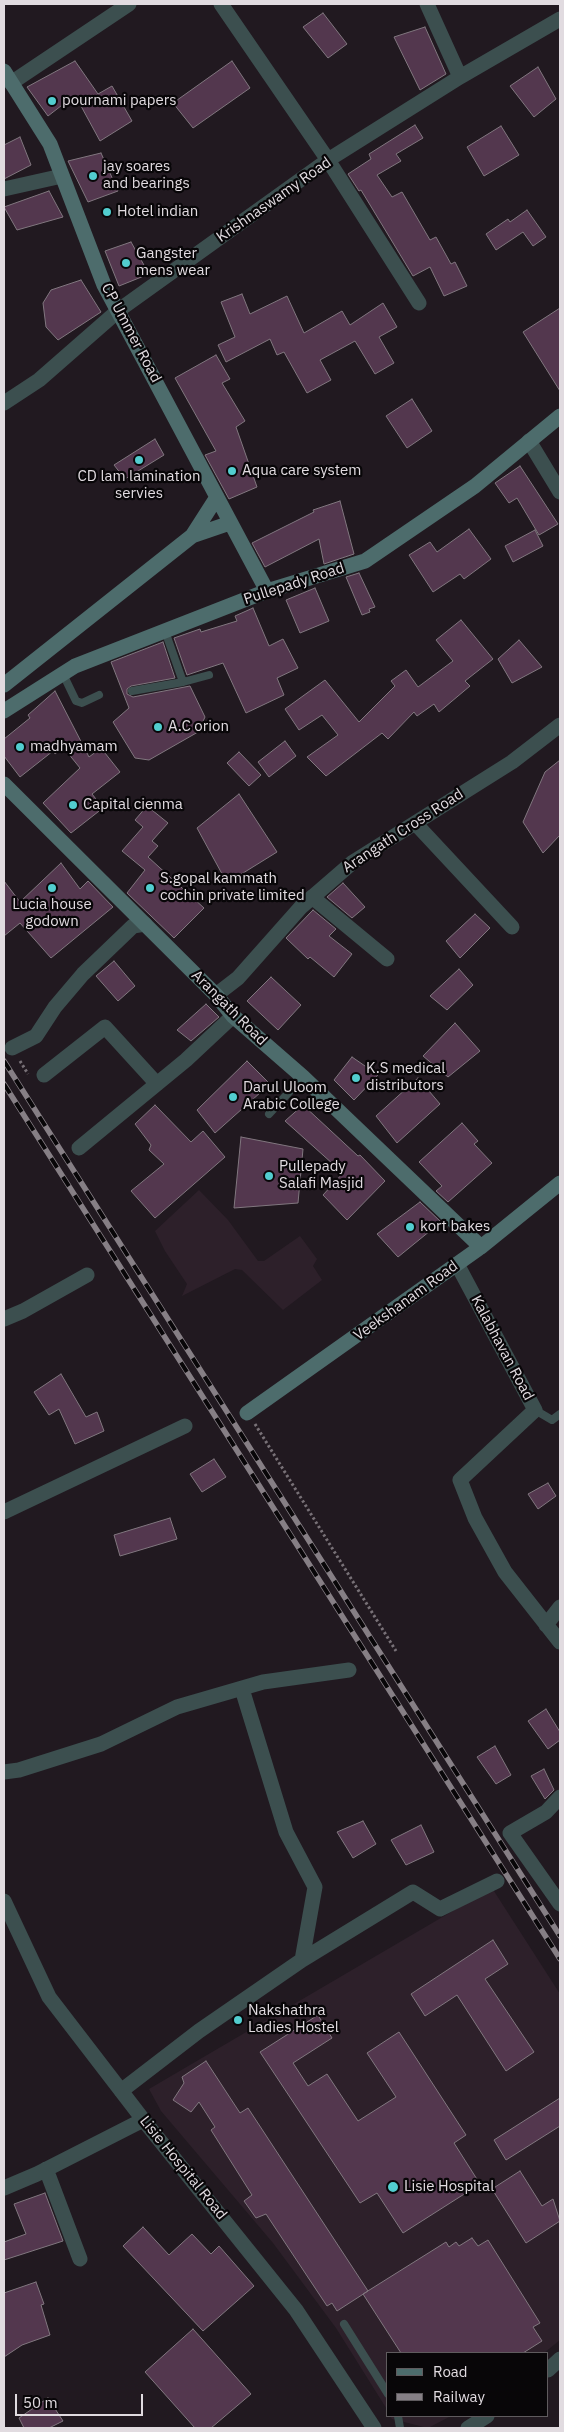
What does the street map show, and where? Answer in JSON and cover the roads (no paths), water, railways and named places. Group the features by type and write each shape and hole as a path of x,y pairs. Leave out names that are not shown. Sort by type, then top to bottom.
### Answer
{"street":[{"path":"8,77 129,4"},
{"path":"221,4 250,43 328,160 419,303"},
{"path":"427,4 460,77"},
{"name":"Krishnaswamy Road","path":"4,403 39,380 119,310 328,160 460,77 560,20"},
{"name":"CP Ummer Road","path":"8,77 50,144 104,285 267,591"},
{"path":"4,189 62,176"},
{"name":"Pullepady Road","path":"4,712 75,666 267,591 366,561 475,486 560,416"},
{"path":"528,442 560,492"},
{"path":"4,685 192,536 217,497"},
{"path":"192,536 230,523"},
{"name":"Arangath Cross Road","path":"216,995 238,978 301,907 353,862 431,811 512,762 560,725"},
{"name":"Arangath Road","path":"4,784 216,995 233,1016 303,1077 481,1247"},
{"path":"415,823 512,927"},
{"path":"312,897 387,959"},
{"path":"12,1048 36,1036 56,1007 83,974 134,926 145,924"},
{"path":"79,1148 186,1060 233,1016"},
{"path":"37,1077 105,1027 157,1084"},
{"name":"Veekshanam Road","path":"247,1413 481,1247 560,1183"},
{"name":"Kalabhavan Road","path":"457,1264 534,1410 460,1480 475,1518 505,1572 560,1642"},
{"path":"4,1319 87,1275"},
{"path":"4,1512 184,1426"},
{"path":"546,1625 560,1607"},
{"path":"4,1772 19,1770 101,1744 177,1707 263,1682 349,1670"},
{"path":"242,1688 286,1832 315,1887 302,1960"},
{"path":"560,1797 546,1812 510,1833 560,1904"},
{"path":"122,2091 199,2031 302,1960 413,1892 440,1909 497,1881"},
{"name":"Lisie Hospital Road","path":"4,1901 50,1997 143,2120 296,2310 374,2428"},
{"path":"4,2188 143,2120"},
{"path":"46,2169 80,2259"},
{"path":"549,2369 560,2359"},
{"path":"468,2428 485,2417"}],"lane":[{"path":"164,631 182,682"},
{"path":"63,674 76,701 82,703 99,695"},
{"path":"132,691 209,675"},
{"path":"269,1114 303,1077"},
{"path":"534,1410 552,1420 560,1414"},
{"path":"344,2324 386,2391"}],"railway":[{"path":"4,1061 560,1936"},
{"path":"4,1084 560,1959"}],"place":[{"name":"pournami papers","path":"52,101"},
{"name":"jay soares and bearings","path":"93,176"},
{"name":"Hotel indian","path":"107,212"},
{"name":"Gangster mens wear","path":"126,263"},
{"name":"CD lam lamination servies","path":"139,460"},
{"name":"Aqua care system","path":"232,471"},
{"name":"A.C orion","path":"158,727"},
{"name":"madhyamam","path":"20,747"},
{"name":"Capital cienma","path":"73,805"},
{"name":"Lucia house godown","path":"52,888"},
{"name":"S.gopal kammath cochin private limited","path":"150,888"},
{"name":"K.S medical distributors","path":"356,1078"},
{"name":"Darul Uloom Arabic College","path":"233,1097"},
{"name":"Pullepady Salafi Masjid","path":"269,1176"},
{"name":"kort bakes","path":"410,1227"},
{"name":"Nakshathra Ladies Hostel","path":"238,2020"},
{"name":"Lisie Hospital","path":"393,2187"}]}
